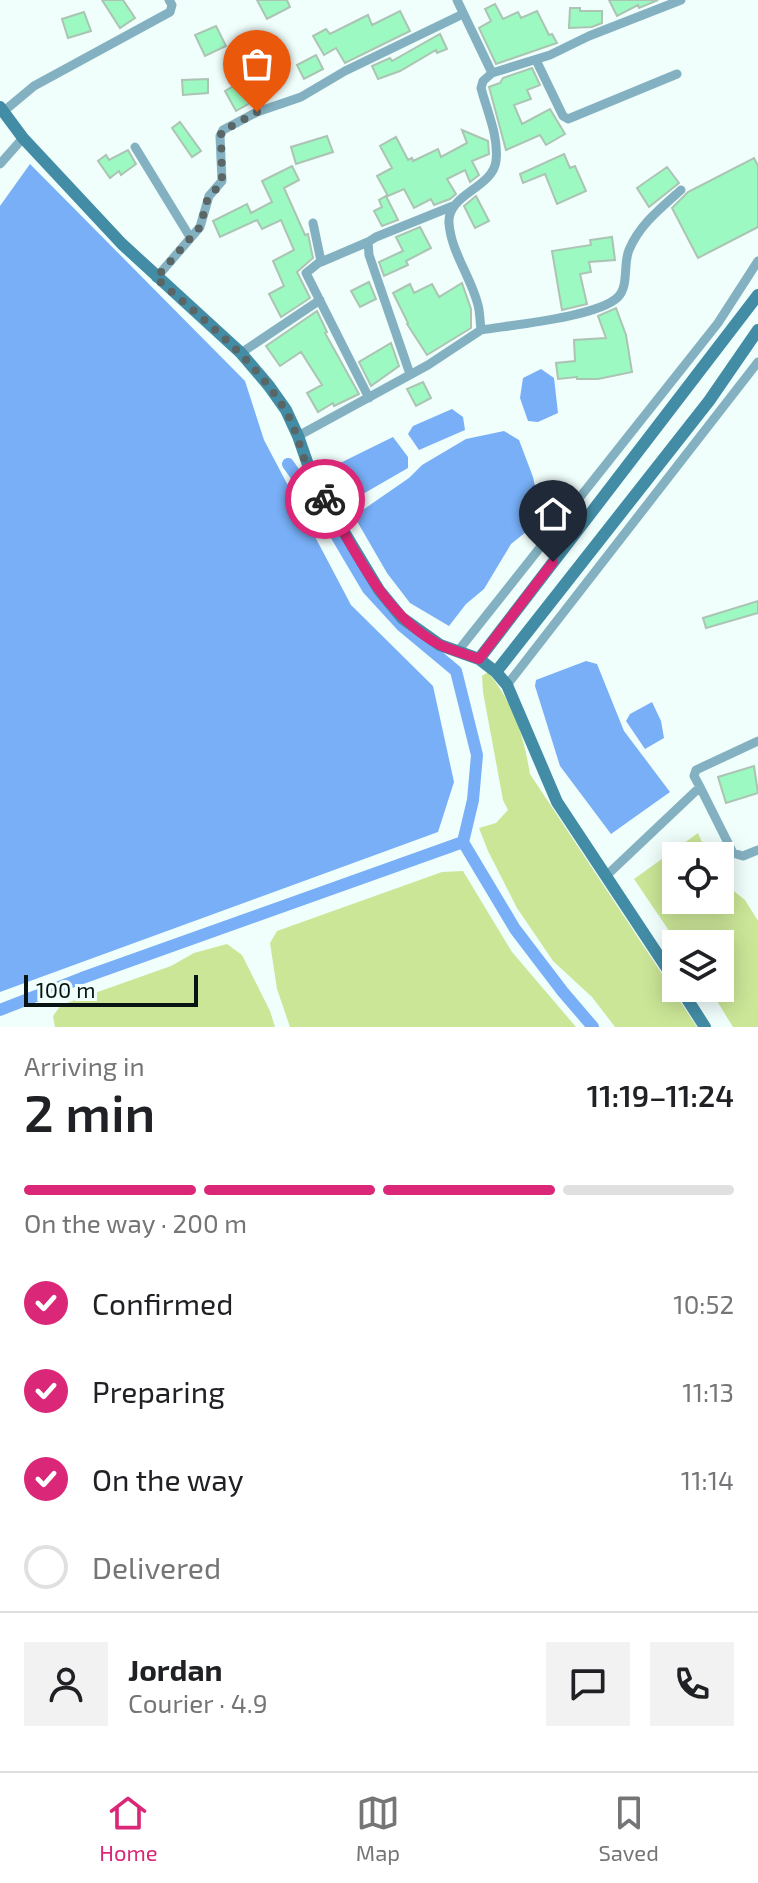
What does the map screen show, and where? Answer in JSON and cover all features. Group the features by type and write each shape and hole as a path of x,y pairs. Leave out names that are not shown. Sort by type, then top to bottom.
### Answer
{"street":[{"path":"169,0 172,5 170,12 34,86 2,109 23,138 156,278 241,353 286,410 314,482 379,590 413,627 440,645 479,659 507,685 557,802 662,961"},
{"path":"457,0 492,73"},
{"path":"369,398 306,271 376,237 453,206 491,175 496,162 495,141 481,88 483,81 492,73 536,60 681,0"},
{"path":"156,278 202,223 209,196 222,181 220,136 223,130 257,112 301,97 345,71 463,14"},
{"path":"536,60 563,116 568,119 677,74"},
{"path":"0,164 23,138"},
{"path":"135,147 190,237"},
{"path":"298,436 369,398 481,330 565,316 618,298 623,291 630,248 648,220 681,190"},
{"path":"453,206 448,220 456,250 479,306 481,330"},
{"path":"313,223 321,262"},
{"path":"368,242 369,255 410,374"},
{"path":"458,651 718,323 758,261"},
{"path":"479,659 758,295"},
{"path":"241,353 320,300"},
{"path":"496,672 709,401 758,330"},
{"path":"507,685 758,362"},
{"path":"758,741 696,770 694,776 733,853 743,856 758,850"},
{"path":"606,876 700,787"},
{"path":"689,1002 705,1027"}],"green space":[{"path":"488,672 505,696 516,720 530,774 662,974 662,1002 680,1002 697,1027 615,1027 592,997 553,961 517,908 479,828 496,823 508,810 503,800 482,676"},
{"path":"698,833 702,842 685,842"},
{"path":"662,859 662,914 734,914 734,891 745,900 758,921 758,1027 733,1027 718,1002 734,1002 734,930 669,930 634,879"},
{"path":"463,871 512,952 576,1027 290,1027 277,989 270,943 277,931 442,872"},
{"path":"227,944 242,955 275,1027 55,1027 53,1016 61,1005 171,966 194,953"}],"water":[{"path":"30,164 245,381 264,440 351,605 433,686 454,782 438,832 0,992 0,206"},
{"path":"541,369 554,378 558,413 538,422 528,421 520,398 523,378"},
{"path":"452,409 463,417 465,430 419,450 408,434 413,426"},
{"path":"504,431 519,440 533,477 542,519 511,544 484,589 466,604 449,626 410,603 387,573 354,516 409,478 422,465 466,439"},
{"path":"393,437 408,457 408,468 349,502 331,478 332,467"},
{"path":"586,661 597,664 624,731 670,792 611,834 560,766 535,686 536,680"},
{"path":"652,702 661,721 664,738 645,749 626,721 630,714"}],"building":[{"path":"102,0 123,0 135,18 120,28"},
{"path":"257,0 287,0 290,7 267,19"},
{"path":"609,0 658,0 639,8 638,5 617,16"},
{"path":"495,4 503,19 518,12 521,18 537,11 549,35 552,34 557,43 496,64 479,28 491,21 485,9"},
{"path":"570,8 602,11 602,23 592,27 569,28"},
{"path":"400,11 410,31 345,63 336,48 324,55 313,36 326,29 330,34 368,15 372,25"},
{"path":"84,12 91,31 68,38 62,19"},
{"path":"216,26 226,46 205,56 195,35"},
{"path":"440,34 447,49 437,53 436,50 400,71 378,79 372,66 390,58 392,61"},
{"path":"316,55 323,69 304,79 297,65"},
{"path":"532,68 540,85 527,90 531,99 514,105 522,124 550,109 565,134 546,145 540,135 506,150 489,87 500,83 503,78"},
{"path":"208,79 208,93 183,95 182,80"},
{"path":"240,82 252,102 236,111 225,91"},
{"path":"180,122 201,151 192,157 172,128"},
{"path":"462,130 488,141 489,154 472,161 479,175 470,182 465,170 447,179 456,194 434,205 431,199 414,208 404,189 388,196 377,176 392,168 380,146 396,137 408,160 412,158 413,161 438,149 441,157 467,143"},
{"path":"327,136 333,152 296,164 291,147"},
{"path":"128,150 136,164 121,175 119,171 110,178 98,161 106,155 109,160"},
{"path":"564,154 570,168 575,166 586,191 557,204 545,174 523,183 520,174"},
{"path":"754,158 758,166 758,227 698,258 672,208 688,192"},
{"path":"292,166 299,180 284,188 305,235 308,234 313,258 297,272 310,298 281,317 269,294 284,286 273,261 294,250 281,220 262,229 257,220 220,237 213,221 247,204 251,213 272,202 262,181"},
{"path":"667,167 679,183 649,207 637,188"},
{"path":"386,196 398,220 382,226 374,211 382,207 379,200"},
{"path":"476,196 489,221 475,228 464,206"},
{"path":"420,227 431,248 406,261 408,265 384,276 379,262 403,251 396,237"},
{"path":"612,237 615,260 589,262 591,272 580,274 587,304 562,310 552,251 591,245 590,240"},
{"path":"369,282 376,299 360,307 351,291"},
{"path":"462,283 471,309 471,328 427,355 407,324 393,293 410,284 414,293 432,284 439,297"},
{"path":"616,308 626,335 632,372 598,379 558,379 556,363 575,361 574,340 606,338 598,316"},
{"path":"317,311 325,333 359,394 318,412 307,393 322,385 301,352 280,366 266,346"},
{"path":"391,343 399,366 371,386 359,362"},
{"path":"423,382 431,398 416,406 407,389"},
{"path":"758,601 758,613 706,628 703,618"},
{"path":"754,766 758,793 726,803 718,777"}],"waterway":[{"path":"288,464 326,518 368,589 402,626 456,671 477,755 473,800 463,842"},
{"path":"0,1010 463,842 515,929 593,1027"}],"way so far":[{"path":"257,112 221,132 222,181 209,196 200,227 156,278 241,353 269,386 286,410 314,482 325,499"}],"route":[{"path":"325,499 379,590 402,618 440,645 479,659 553,562"}]}
